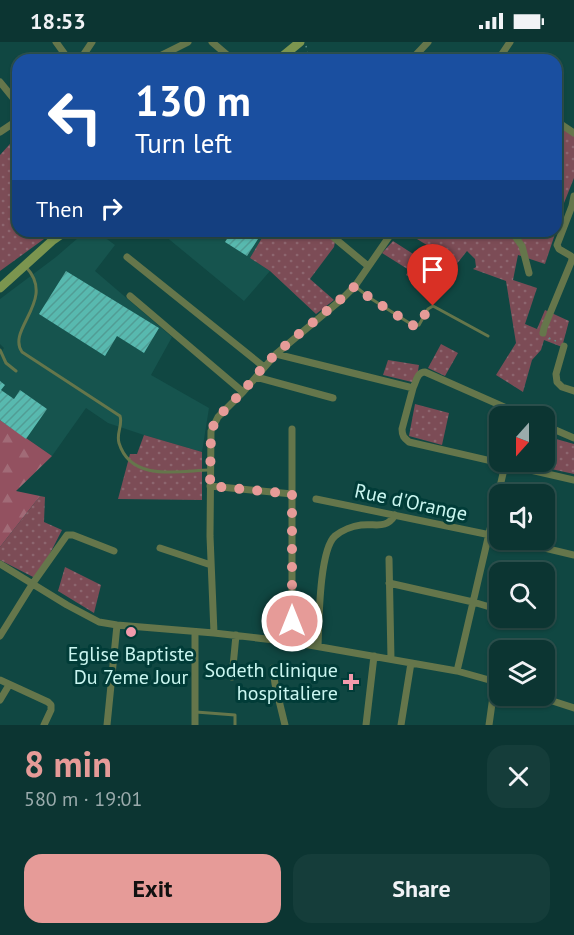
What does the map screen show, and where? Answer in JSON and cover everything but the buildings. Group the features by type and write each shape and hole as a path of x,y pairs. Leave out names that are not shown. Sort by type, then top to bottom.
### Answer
{"street":[{"path":"164,54 188,42"},
{"path":"212,42 226,54"},
{"path":"285,54 300,42"},
{"path":"417,54 428,42"},
{"path":"0,82 12,97"},
{"path":"562,232 574,196"},
{"path":"0,288 57,237"},
{"path":"333,237 368,266"},
{"path":"214,633 211,565 211,431 218,417 276,354 355,286 389,237"},
{"path":"515,237 522,246 529,273"},
{"path":"543,333 572,260 571,256 559,249 557,245 560,237"},
{"path":"127,256 264,367"},
{"path":"130,296 243,392"},
{"path":"564,346 556,374 557,382 562,387 574,391"},
{"path":"276,354 413,388"},
{"path":"489,461 415,443 404,438 402,429 413,388 422,372 502,406"},
{"path":"256,377 333,398"},
{"path":"292,429 292,642"},
{"path":"555,430 574,438"},
{"path":"537,472 574,480"},
{"path":"210,486 292,494"},
{"name":"Rue d'Orange","path":"316,499 489,535"},
{"path":"318,646 320,600 326,553 330,543 335,536 349,528 361,525 385,525 391,522 394,515"},
{"path":"0,636 67,535 73,535 114,551"},
{"path":"457,672 489,535"},
{"path":"160,548 211,565"},
{"path":"553,550 574,555"},
{"path":"389,559 391,659"},
{"path":"0,564 99,622 292,642 391,659 489,681"},
{"path":"389,584 489,607"},
{"path":"107,725 117,625"},
{"path":"195,632 195,725"},
{"path":"232,677 236,635"},
{"path":"366,725 374,656"},
{"path":"401,725 411,663"},
{"path":"273,668 285,725"},
{"path":"0,680 51,705 44,725"},
{"path":"0,700 9,685"},
{"path":"555,702 574,708"},
{"path":"489,725 493,706"}],"lane":[{"path":"25,266 30,271 37,291 18,343 22,352 120,416 122,422 118,442 133,465 145,470 162,472 211,470"},
{"path":"355,286 411,325 419,325 428,309 433,306 488,336"},
{"path":"0,350 6,363 16,371"},
{"path":"195,712 235,715 235,725"}],"path":[{"path":"543,333 564,346"}],"shaded area":[{"path":"562,127 574,136 574,178 564,203 562,202"},
{"path":"12,142 12,237 47,237 0,271 0,155"},
{"path":"79,237 104,237 115,245 95,271 172,337 151,375 209,408 202,452 108,423 86,408 52,456 0,420 0,354 4,348 0,344 0,299"},
{"path":"166,237 262,237 250,258 270,271 244,301"},
{"path":"262,237 329,237 335,242 334,247 310,279 334,300 316,314 270,271 250,258"},
{"path":"414,237 554,237 545,264 518,255 513,280 537,288 525,324 537,329 545,310 569,321 562,347 544,340 541,350 532,360 523,392 496,375 516,343 506,281 473,269 476,267 475,259 467,251 436,293 406,275 409,270 382,253 393,241 421,259 430,247"},
{"path":"441,344 458,353 445,376 428,368"},
{"path":"388,360 419,365 416,383 383,375"},
{"path":"415,404 449,413 442,445 409,436"},
{"path":"144,435 202,452 202,500 118,499 130,454 137,454"},
{"path":"555,439 574,444 574,474 555,470"},
{"path":"40,496 45,497 44,522 62,530 37,579 0,560 0,547"},
{"path":"65,567 101,585 94,613 58,591"}],"green space":[{"path":"0,420 52,456 16,491 40,496 0,547"}],"place":[{"name":"Eglise Baptiste Du 7eme Jour","path":"131,632"},
{"name":"Sodeth clinique hospitaliere","path":"351,682"}],"route":[{"path":"292,621 292,494 210,486 211,431 218,417 276,354 355,286 414,326 419,325 428,309 433,306"}]}
